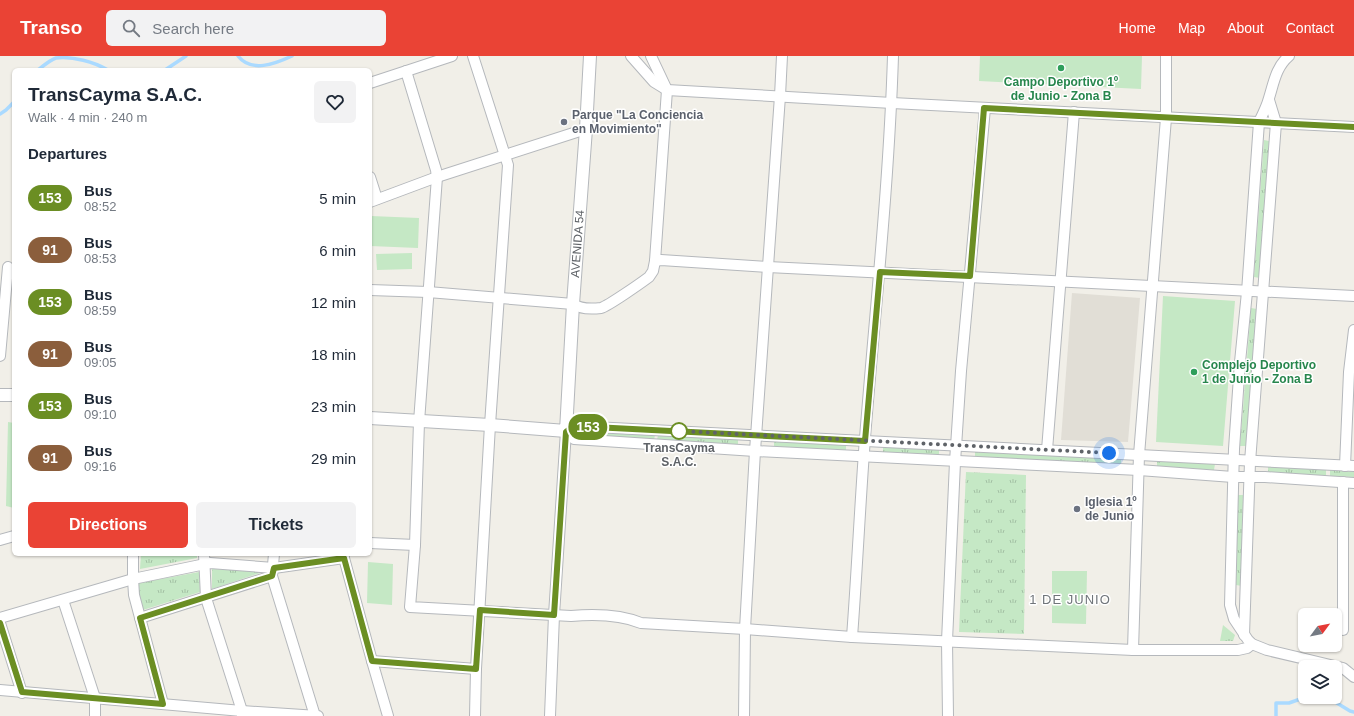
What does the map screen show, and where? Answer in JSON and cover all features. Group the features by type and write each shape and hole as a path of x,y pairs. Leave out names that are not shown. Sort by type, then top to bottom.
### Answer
{"street":[{"path":"372,82 452,56"},
{"path":"473,56 508,165 490,425 476,669 475,716"},
{"name":"AVENIDA 54","path":"566,432 590,56"},
{"path":"631,56 654,82 667,90 1354,127"},
{"path":"372,290 428,292 573,304 585,308 602,308 649,277 653,271 655,261 667,90 650,56"},
{"path":"744,716 745,629 755,451 782,56"},
{"path":"852,637 865,441 880,272 892,103 893,56"},
{"path":"1134,650 1139,455 1166,118 1166,56"},
{"path":"1289,56 1279,68 1274,78 1269,100 1259,122 1233,460 1230,605 1234,619 1244,635 1252,644 1267,650 1343,668 1354,676"},
{"path":"406,70 437,177 419,422 415,545 410,607 554,615 618,616 630,618 641,623 852,637 1134,650 1238,650 1247,648 1252,644"},
{"path":"1244,635 1250,462 1276,122 1269,100"},
{"path":"948,716 947,641 955,462 961,371 984,108"},
{"path":"1047,450 1074,112"},
{"path":"373,200 437,177 586,129"},
{"path":"655,261 661,260 768,267 970,276 1247,292 1354,296"},
{"path":"0,356 7,266"},
{"path":"550,716 554,615 566,432 574,426 1350,466 1349,372 1354,330"},
{"path":"0,394 12,395"},
{"path":"372,418 490,425 566,432 574,439 755,451 1139,470 1233,477 1354,483"},
{"path":"1342,630 1343,482"},
{"path":"0,540 12,537"},
{"path":"372,543 415,545"},
{"path":"133,556 132,579 134,595 163,704"},
{"path":"274,556 273,572 315,716"},
{"path":"140,618 206,598 273,572 344,556 388,716"},
{"path":"204,559 206,598 242,714"},
{"path":"0,618 204,559 210,563 273,572"},
{"path":"63,600 95,698 95,716"},
{"path":"0,623 22,692"},
{"path":"372,661 476,669"},
{"path":"0,690 163,704 242,714 318,716"}],"shaded area":[{"path":"1072,293 1140,298 1128,442 1061,440"}],"green space":[{"name":"Campo Deportivo 1º de Junio - Zona B","path":"980,56 1142,56 1141,89 979,81"},
{"path":"1264,140 1269,141 1260,278 1254,277"},
{"path":"372,216 419,218 418,248 372,246"},
{"path":"412,253 412,269 377,270 376,254"},
{"name":"Complejo Deportivo 1 de Junio - Zona B","path":"1163,296 1235,301 1223,446 1156,442"},
{"path":"1251,308 1257,309 1246,446 1240,446"},
{"path":"8,422 12,423 12,508 6,506"},
{"path":"585,430 655,435 654,440 585,435"},
{"path":"658,435 738,439 738,445 657,440"},
{"path":"774,441 846,445 846,451 774,447"},
{"path":"883,447 939,450 939,456 883,453"},
{"path":"975,452 1121,459 1121,464 975,457"},
{"path":"1157,461 1215,464 1214,470 1157,466"},
{"path":"1268,466 1326,470 1326,476 1268,472"},
{"path":"1330,470 1354,472 1354,477 1330,476"},
{"path":"966,472 1026,475 1024,634 959,632"},
{"path":"1237,495 1243,495 1242,586 1236,585"},
{"path":"141,556 197,556 197,558 140,569"},
{"path":"368,562 393,564 392,605 367,603"},
{"path":"212,569 260,571 260,573 212,589"},
{"path":"1052,571 1087,571 1086,624 1052,623"},
{"path":"199,572 200,592 143,610 139,595 139,583"},
{"path":"1223,625 1235,635 1233,641 1220,641"}],"waterway":[{"path":"168,68 186,56"},
{"path":"238,56 243,61 256,66 271,64 292,56"},
{"path":"41,68 56,58 83,60 104,68"},
{"path":"0,114 12,104"},
{"path":"1276,716 1276,703 1289,703 1298,700"},
{"path":"1338,704 1354,712"}],"bus line":[{"name":"153","path":"0,623 22,692 163,704 140,618 272,576 274,568 344,558 372,661 476,669 480,610 554,615 566,432 574,426 865,441 880,272 970,276 984,108 1354,127"}],"place":[{"name":"Campo Deportivo 1º de Junio - Zona B","path":"1061,68"},
{"name":"Parque \"La Conciencia en Movimiento\"","path":"564,122"},
{"name":"Complejo Deportivo 1 de Junio - Zona B","path":"1194,372"},
{"name":"TransCayma S.A.C.","path":"679,431"},
{"name":"Iglesia 1º de Junio","path":"1077,509"}],"district":[{"name":"1 DE JUNIO","path":"1070,599"}],"route":[{"path":"679,431 1109,453"}]}
